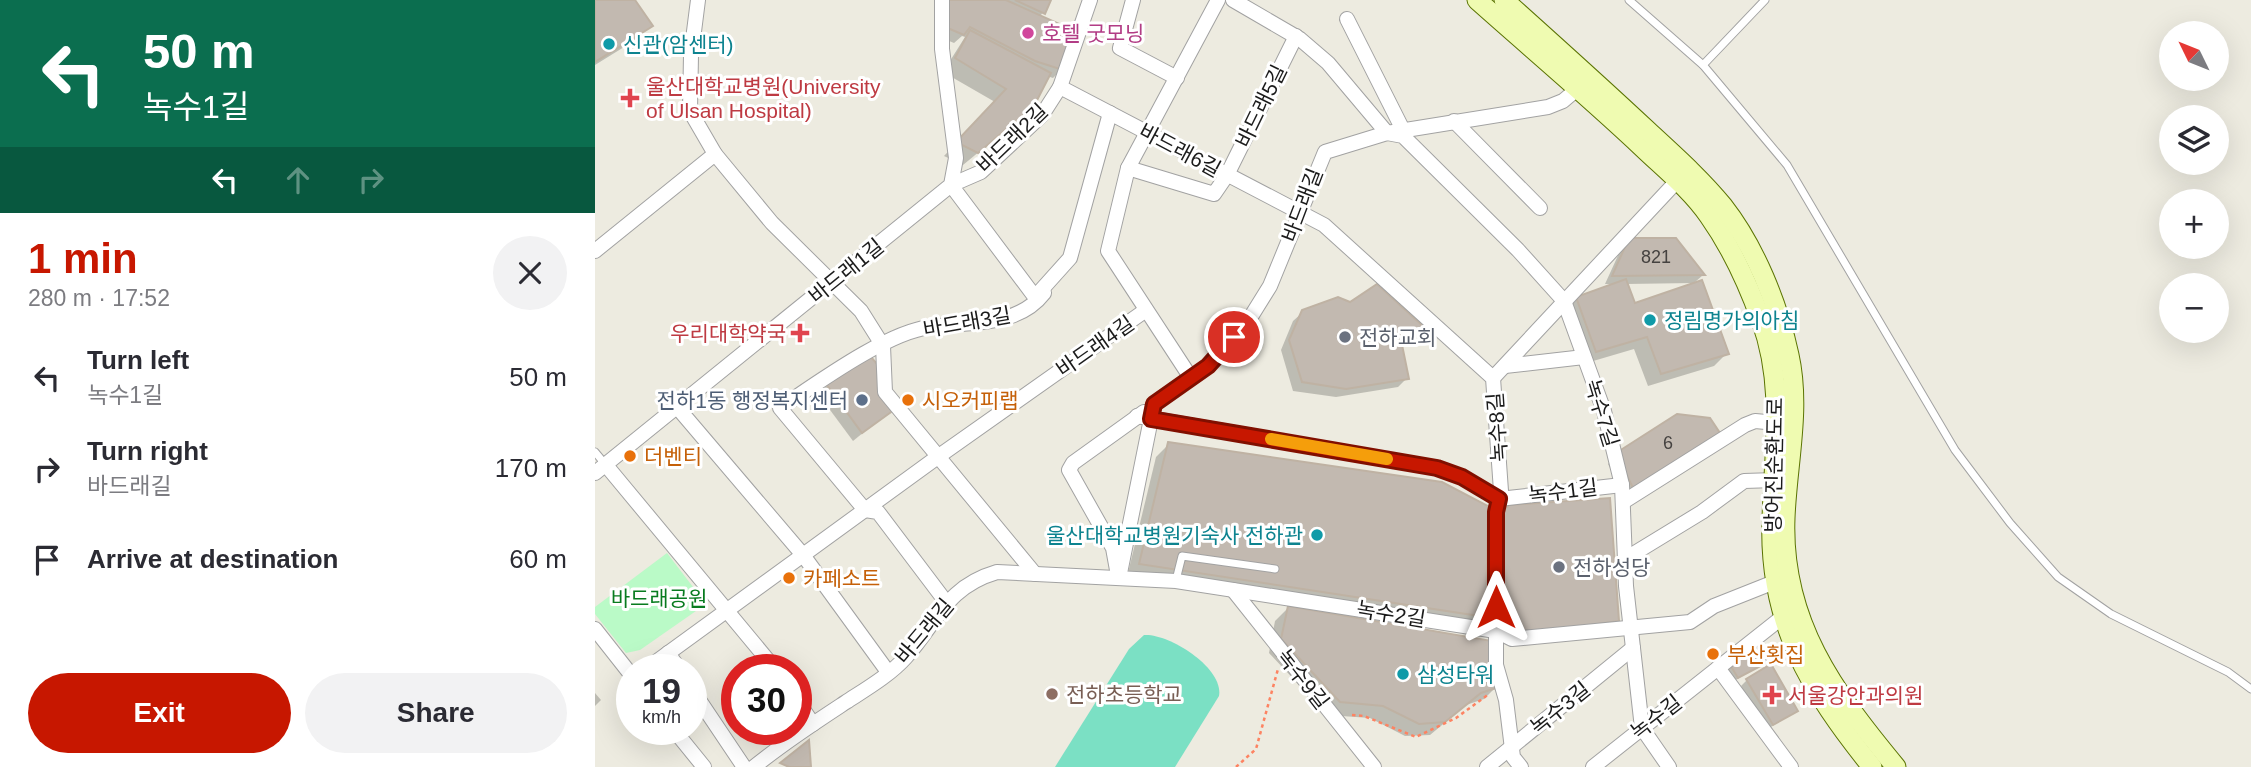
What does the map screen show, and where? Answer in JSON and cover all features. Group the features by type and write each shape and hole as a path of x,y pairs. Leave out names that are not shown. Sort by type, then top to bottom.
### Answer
{"main road":[{"name":"방어진순환도로","path":"1476,0 1584,83 1688,170 1723,207 1749,245 1778,315 1789,357 1794,422 1785,520 1790,577 1798,609 1820,665 1847,707 1896,767"},
{"name":"방어진순환도로","path":"1504,0 1708,214 1732,252 1762,321 1775,383 1777,423 1771,520 1777,581 1785,615 1805,675 1833,719 1873,767"}],"street":[{"path":"698,0 691,55 690,111 715,154 772,223 861,311 883,346 885,392 1035,573"},
{"path":"942,0 943,49 955,158 951,185"},
{"name":"바드래2길","path":"951,185 981,172 1042,116 1060,86 1090,0"},
{"path":"1133,0 1120,48 1177,78"},
{"name":"바드래4길","path":"669,653 939,456 1146,310 1108,251 1128,168 1218,0"},
{"name":"바드래5길","path":"1233,0 1296,36 1328,63 1387,132"},
{"path":"1347,19 1403,130"},
{"name":"바드래5길","path":"1227,175 1296,36"},
{"name":"바드래길","path":"754,767 905,658 946,601 974,579 997,572 1119,578 1113,548 1069,470 1073,463 1147,413 1208,366 1247,323 1270,286 1315,170 1325,152 1387,132 1548,107 1584,83"},
{"name":"바드래6길","path":"1060,86 1300,214"},
{"name":"바드래3길","path":"883,346 927,327 974,324 1014,315 1033,306 1070,258 1110,113"},
{"path":"1454,121 1540,208"},
{"name":"녹수7길","path":"1387,132 1403,136 1518,250 1564,301 1604,411 1622,485 1625,559 1642,728 1669,767"},
{"path":"595,251 715,154"},
{"path":"1128,168 1214,194 1227,175"},
{"path":"1493,378 1678,181"},
{"name":"바드래1길","path":"600,468 951,185"},
{"name":"바드래3길","path":"951,185 1035,297 1070,258"},
{"name":"녹수8길","path":"1300,214 1324,225 1493,378 1499,499 1496,512 1496,664 1503,690 1513,757 1521,767"},
{"path":"1146,310 1191,378"},
{"path":"883,346 848,362 780,408 865,510 878,512 946,601"},
{"path":"1505,366 1584,357"},
{"path":"677,407 803,555 888,672"},
{"path":"1119,578 1147,413"},
{"name":"녹수1길","path":"1147,413 1437,468 1462,477 1499,499 1622,485"},
{"name":"녹수1길","path":"1623,502 1745,425 1755,421 1777,423"},
{"path":"600,468 763,654"},
{"path":"1625,559 1702,512 1744,481 1775,480"},
{"name":"녹수2길","path":"1119,578 1176,581 1496,631 1512,639 1697,620 1714,606 1777,581"},
{"name":"녹수9길","path":"1233,590 1374,767"},
{"name":"녹수길","path":"1593,767 1785,615"},
{"path":"595,629 616,656"},
{"name":"녹수3길","path":"1486,767 1633,648"},
{"path":"1719,668 1791,767"},
{"path":"707,712 744,767"},
{"path":"686,745 704,767"}],"lane":[{"path":"1629,0 1703,65 1787,165 1955,450 2010,523 2058,577 2111,614 2228,672 2251,689"},
{"path":"1703,65 1765,0"},
{"path":"595,452 600,468"},
{"path":"1176,581 1182,555 1275,569"}],"path":[{"path":"1236,767 1256,749 1282,652"},
{"path":"1331,713 1364,716 1416,737 1449,722 1491,693 1503,690"}],"green space":[{"name":"바드래공원","path":"667,553 706,604 640,650 626,653 595,614 595,607"},
{"path":"1144,635 1167,640 1193,654 1213,674 1218,685 1219,696 1175,767 1055,767 1129,649"}],"building":[{"name":"신관(암센터)","path":"595,0 635,0 653,26 595,62"},
{"name":"호텔 굿모닝","path":"945,0 1006,0 1075,31 1063,70 1035,61 970,27 964,35 945,27"},
{"path":"1015,0 1051,0 1045,14"},
{"path":"970,30 1051,73 1034,106 978,153 956,142 1006,89 955,58"},
{"path":"1629,238 1676,238 1705,275 1612,276"},
{"name":"정림명가의아침","path":"1626,279 1635,303 1702,280 1729,354 1661,374 1647,337 1596,352 1576,297"},
{"name":"전하교회","path":"1377,284 1424,327 1400,335 1409,379 1346,389 1302,382 1289,340 1302,310 1338,297 1350,302"},
{"name":"전하1동 행정복지센터","path":"870,356 878,365 894,410 862,433 824,381"},
{"path":"1677,414 1710,418 1720,433 1633,488 1616,453"},
{"name":"울산대학교병원기숙사 전하관","path":"1168,442 1442,482 1488,506 1486,617 1139,564"},
{"name":"전하성당","path":"1610,498 1619,621 1516,635 1505,625 1501,513 1509,505"},
{"name":"삼성타워","path":"1288,606 1492,641 1499,687 1481,693 1445,722 1419,724 1383,706 1340,702 1281,639"},
{"path":"1760,640 1770,661 1738,678 1729,663"},
{"name":"서울강안과의원","path":"1771,664 1798,711 1773,725 1746,679"},
{"path":"803,745 809,745 811,767 789,767 780,763"}],"slow traffic":[{"path":"1271,439 1387,459"}],"place":[{"name":"호텔 굿모닝","path":"1028,33"},
{"name":"신관(암센터)","path":"609,44"},
{"name":"울산대학교병원(University of Ulsan Hospital)","path":"630,98"},
{"name":"정림명가의아침","path":"1650,320"},
{"name":"우리대학약국","path":"800,333"},
{"name":"전하교회","path":"1345,337"},
{"name":"전하1동 행정복지센터","path":"862,400"},
{"name":"시오커피랩","path":"908,400"},
{"name":"더벤티","path":"630,456"},
{"name":"울산대학교병원기숙사 전하관","path":"1317,535"},
{"name":"전하성당","path":"1559,567"},
{"name":"카페소트","path":"789,578"},
{"name":"부산횟집","path":"1713,654"},
{"name":"삼성타워","path":"1403,674"},
{"name":"전하초등학교","path":"1052,694"},
{"name":"서울강안과의원","path":"1772,695"}],"route":[{"path":"1234,337 1208,366 1154,404 1151,419 1437,468 1462,477 1499,499 1496,512 1496,607"}]}
